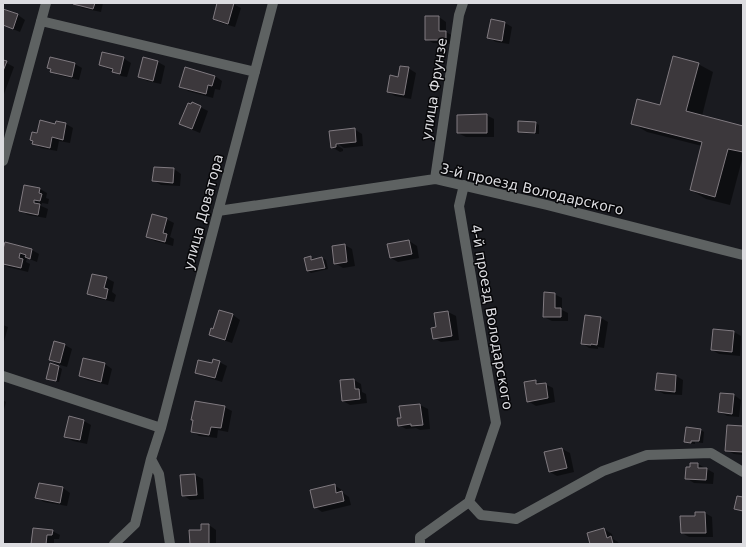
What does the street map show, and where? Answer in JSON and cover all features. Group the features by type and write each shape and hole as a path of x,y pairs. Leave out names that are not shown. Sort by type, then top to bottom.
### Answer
{"street":[{"path":"3,161 46,3"},
{"name":"улица Доватора","path":"114,544 135,524 273,3"},
{"name":"улица Фрунзе","path":"434,179 459,15 463,3"},
{"path":"41,21 255,72"},
{"name":"3-й проезд Володарского","path":"218,211 434,179 547,205 743,255"},
{"name":"4-й проезд Володарского","path":"464,185 459,206 496,422 469,502"},
{"path":"3,376 160,428"},
{"path":"420,544 420,537 469,502 481,515 516,519 604,471 647,455 710,453 743,472"},
{"path":"151,459 158,474 170,544"}],"building":[{"path":"73,3 95,3 93,9"},
{"path":"217,3 234,3 228,24 213,19"},
{"path":"3,9 18,14 13,29 3,25"},
{"path":"425,16 439,16 439,31 446,31 446,40 425,40"},
{"path":"491,19 505,22 502,41 487,38"},
{"path":"102,52 124,57 120,74 112,72 113,69 99,65"},
{"path":"673,56 699,63 686,111 743,126 743,152 728,149 715,197 690,190 702,142 631,124 637,99 660,105"},
{"path":"50,57 75,63 72,77 50,72 51,69 47,68"},
{"path":"143,57 158,61 153,81 138,77"},
{"path":"3,60 7,61 3,71"},
{"path":"400,66 409,67 404,95 387,92 390,75 398,77"},
{"path":"185,67 215,76 212,86 208,85 206,94 179,87"},
{"path":"192,102 201,106 192,129 179,124 188,103 191,104"},
{"path":"487,114 487,133 457,133 457,115"},
{"path":"40,120 55,124 56,121 66,123 63,140 52,137 50,148 32,144 33,141 30,140 32,132 37,133"},
{"path":"518,121 536,122 535,133 518,132"},
{"path":"355,128 356,142 336,144 336,147 331,148 329,131"},
{"path":"154,167 174,168 173,183 152,181"},
{"path":"24,185 40,188 39,193 42,194 40,201 34,200 34,203 40,204 38,215 19,211"},
{"path":"152,214 167,218 163,233 167,234 165,242 146,237"},
{"path":"409,240 412,254 390,258 387,244"},
{"path":"5,242 32,249 30,259 25,257 26,255 20,253 19,258 23,259 21,268 3,264 3,249"},
{"path":"345,244 347,262 334,264 332,246"},
{"path":"311,256 311,260 322,257 325,268 307,271 304,258"},
{"path":"92,274 107,277 104,288 108,289 106,299 87,294"},
{"path":"544,292 555,293 555,308 561,308 561,317 543,317"},
{"path":"219,310 233,314 225,340 209,335 211,328 213,329"},
{"path":"448,311 452,336 433,339 431,328 436,327 434,313"},
{"path":"585,315 601,317 597,345 581,344"},
{"path":"713,329 734,331 732,352 711,350"},
{"path":"54,341 65,344 60,363 49,360"},
{"path":"83,358 105,363 101,382 79,376"},
{"path":"213,359 220,361 215,378 195,373 198,360 212,363"},
{"path":"50,363 59,366 56,381 46,379"},
{"path":"657,373 676,375 675,392 655,390"},
{"path":"354,379 355,389 359,389 360,399 342,401 340,380"},
{"path":"536,380 536,384 546,383 548,398 527,402 524,382"},
{"path":"720,393 734,394 732,414 718,412"},
{"path":"195,401 225,406 221,428 211,427 209,435 191,432 193,420 191,420"},
{"path":"420,404 423,425 411,426 411,424 398,426 397,418 401,418 399,406"},
{"path":"69,416 84,420 80,440 64,437"},
{"path":"727,425 743,426 743,452 725,451"},
{"path":"686,427 701,429 699,441 691,441 691,443 684,442"},
{"path":"562,448 567,468 549,472 544,452"},
{"path":"690,463 698,463 698,468 707,468 706,480 685,479 686,467 690,467"},
{"path":"195,474 197,495 182,496 180,475"},
{"path":"39,483 63,487 60,503 35,498"},
{"path":"335,484 336,493 342,491 344,501 314,508 310,490"},
{"path":"737,496 743,497 743,511 734,509"},
{"path":"695,512 705,512 706,533 681,533 680,516 695,516"},
{"path":"201,524 209,524 209,544 190,544 189,530 201,530"},
{"path":"33,528 53,530 52,535 47,535 46,544 31,544"},
{"path":"604,528 607,538 611,536 613,544 590,544 587,533"}]}
